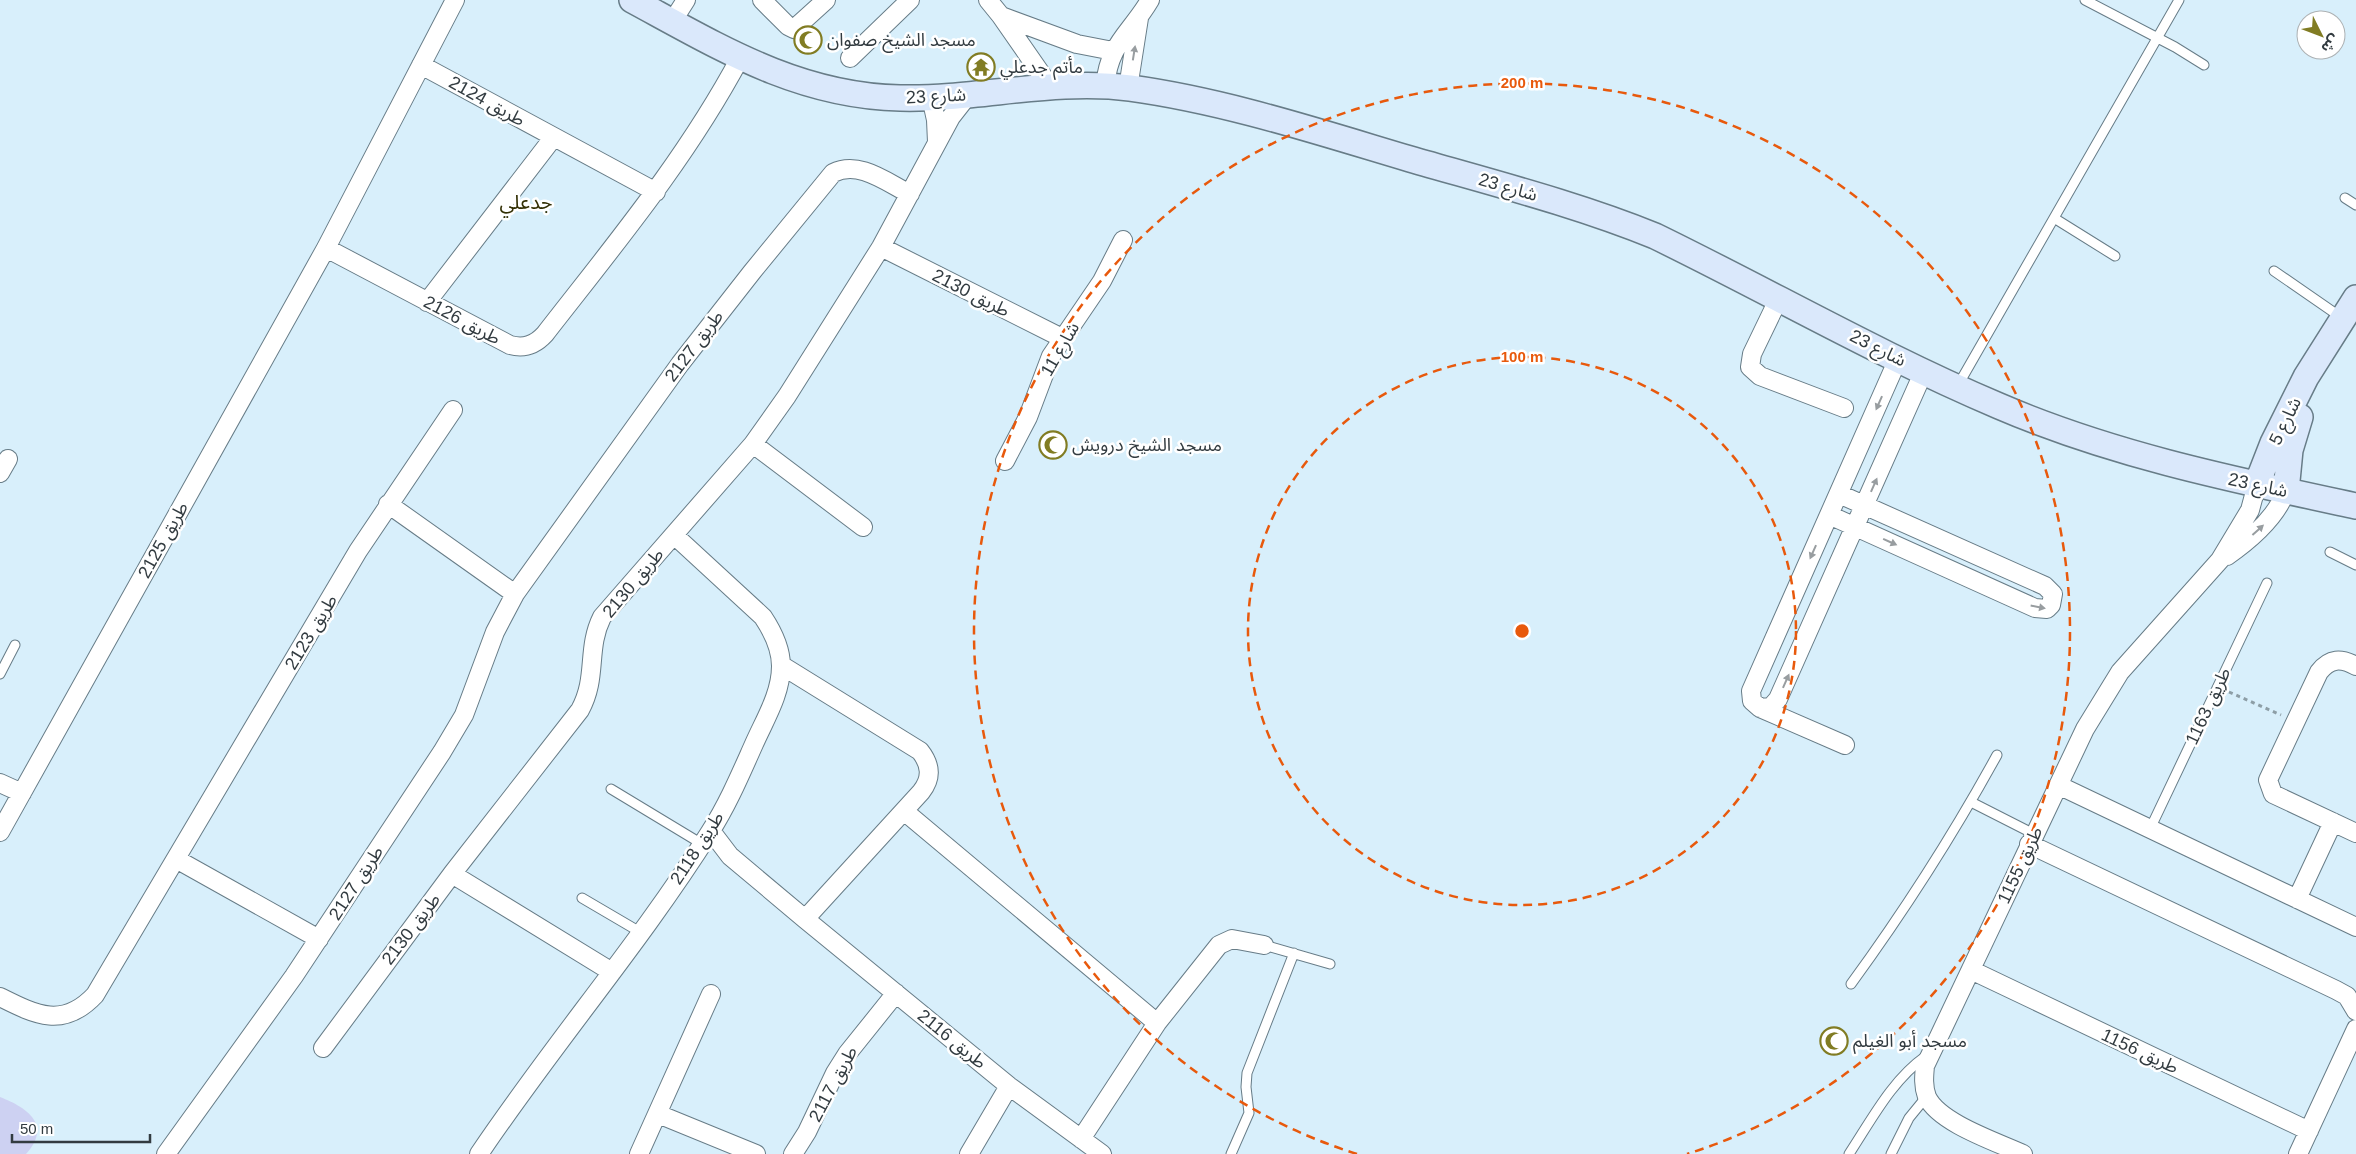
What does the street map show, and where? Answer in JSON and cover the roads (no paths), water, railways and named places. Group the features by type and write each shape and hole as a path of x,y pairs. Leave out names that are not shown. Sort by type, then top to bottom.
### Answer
{"street":[{"path":"326,248 455,0"},
{"name":"شارع 23","path":"632,0 740,58 798,82 830,90 870,96 931,97 1051,88 1117,87 1168,95 1316,132 1601,215 1655,236 1924,372 1999,407 2085,439 2187,469 2356,506"},
{"path":"672,22 686,0"},
{"path":"762,0 788,26 794,29 826,0"},
{"path":"850,58 910,0"},
{"path":"988,0 1051,88"},
{"path":"1117,87 1139,18 1150,0"},
{"path":"1001,16 1077,44 1113,51"},
{"path":"1117,87 1113,51 1128,27 1139,18"},
{"name":"طريق 2126","path":"326,248 510,345 518,347 533,344 544,334 656,192 701,127 740,58"},
{"name":"طريق 2124","path":"422,64 553,138 656,192"},
{"name":"طريق 2130","path":"323,1048 452,874 580,710 590,687 593,638 602,617 752,444 787,396 881,247 951,117 969,94"},
{"path":"931,97 936,120 937,143"},
{"path":"427,302 553,138"},
{"name":"طريق 2127","path":"166,1154 319,939 453,734 472,695 498,626 515,594 680,364 752,272 833,174 843,168 854,167 910,194"},
{"name":"شارع 11","path":"1005,462 1028,417 1051,356 1098,288 1123,240"},
{"name":"طريق 2130","path":"881,247 1062,338"},
{"name":"طريق 2125","path":"0,832 326,248"},
{"path":"1779,298 1752,354 1750,367 1760,376 1844,408"},
{"name":"شارع 5","path":"2256,484 2298,394 2356,298"},
{"path":"1845,745 1760,708 1752,701 1752,691 1898,358"},
{"name":"شارع 5","path":"2286,491 2288,458 2294,433 2314,380 2319,361"},
{"path":"1760,708 1766,709 1775,704 1924,372"},
{"name":"طريق 2123","path":"0,997 32,1013 43,1016 66,1014 87,1003 102,985 388,504 453,410"},
{"path":"752,444 863,527"},
{"name":"طريق 1155","path":"2220,560 2250,510 2256,484"},
{"name":"طريق 1155","path":"1927,1096 1923,1081 1924,1066 2085,729 2120,672 2220,560 2263,525 2282,502 2286,491"},
{"path":"1829,515 2041,610 2047,609 2054,600 2050,589 2045,586 1839,494"},
{"path":"388,504 515,594"},
{"name":"طريق 2118","path":"480,1154 612,972 706,837 773,702 779,684 781,665 779,648 772,631 763,617 674,535"},
{"path":"1948,568 1957,546"},
{"path":"1782,622 1807,634"},
{"path":"2356,666 2340,660 2324,665 2270,772 2269,787 2273,794 2280,798 2356,833"},
{"path":"781,665 920,751 926,758 929,776 926,785 904,811 805,919"},
{"path":"0,783 22,793"},
{"path":"2058,785 2356,927"},
{"path":"904,811 1157,1024"},
{"path":"2297,899 2332,822"},
{"name":"طريق 2116","path":"706,837 1009,1086 1102,1154"},
{"path":"2031,839 2336,990 2347,996 2356,1011"},
{"path":"176,859 319,939"},
{"path":"452,874 612,972"},
{"path":"1081,1139 1157,1024 1219,945 1232,939 1264,946"},
{"name":"طريق 1156","path":"1971,970 2309,1131"},
{"name":"طريق 2117","path":"793,1154 807,1132 835,1073 847,1054 896,993"},
{"path":"638,1154 712,994"},
{"path":"2298,1154 2356,1029"},
{"path":"970,1154 1009,1086"},
{"path":"1927,1096 1943,1116 2023,1154"},
{"path":"658,1114 756,1154"}],"lane":[{"path":"2085,0 2158,38 2204,65"},
{"path":"1957,387 2180,0"},
{"path":"2345,198 2356,205"},
{"path":"2054,218 2115,256"},
{"path":"2274,271 2343,319"},
{"path":"2330,552 2356,565"},
{"name":"طريق 1163","path":"2150,829 2267,583"},
{"path":"0,674 15,645"},
{"path":"1851,984 1914,895 1971,802 1997,755"},
{"path":"611,789 706,837"},
{"path":"1971,802 2031,839"},
{"path":"582,898 640,932"},
{"path":"1264,946 1330,964"},
{"path":"1231,1154 1249,1113 1246,1087 1248,1073 1294,953"},
{"path":"1849,1154 1898,1081 1908,1069 1931,1052"},
{"path":"1891,1154 1909,1118 1927,1096"}],"water":[{"path":"0,1097 20,1106 37,1126 37,1134 26,1154 0,1154"}],"place":[{"name":"مسجد الشيخ صفوان","path":"808,40"},
{"name":"مأتم جدعلي","path":"981,67"},
{"name":"مسجد الشيخ درويش","path":"1053,445"},
{"name":"مسجد أبو الغيلم","path":"1834,1041"}],"district":[{"name":"جدعلي","path":"526,202"}]}
